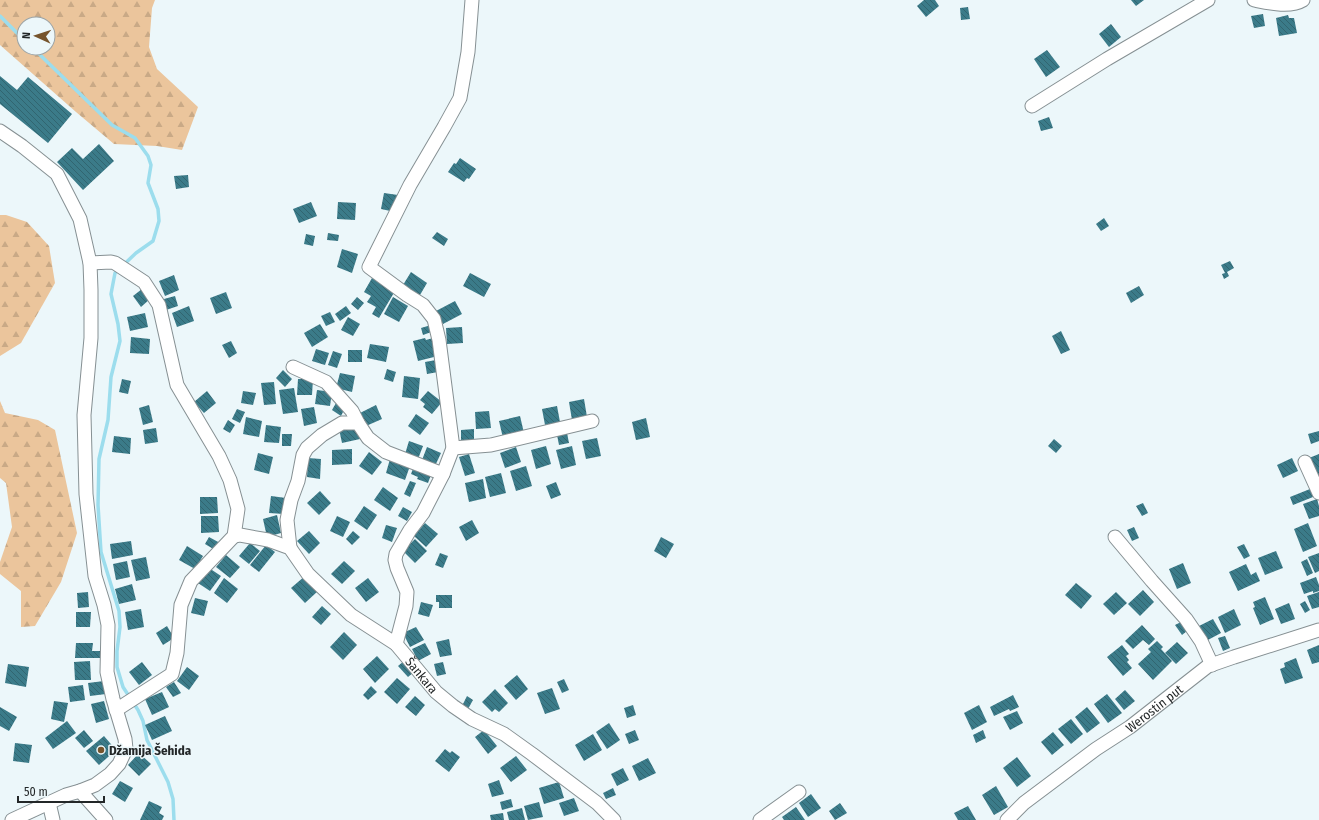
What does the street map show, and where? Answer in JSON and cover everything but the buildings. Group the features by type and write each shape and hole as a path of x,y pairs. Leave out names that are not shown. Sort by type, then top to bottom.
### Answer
{"street":[{"path":"396,644 406,606 406,592 397,568 395,560 396,554 410,530 423,513 443,474 453,448 439,340 434,319 424,305 407,295 370,267 410,185 460,98 468,52 472,0"},
{"path":"1032,106 1106,59 1208,0"},
{"path":"1254,0 1282,4 1294,3 1303,0"},
{"path":"0,130 57,174 80,219 90,263 91,338 84,415 86,494 95,576 104,605 108,625 107,672 116,710 123,731 126,749 119,764 110,774 95,785 66,795 12,820"},
{"path":"90,263 115,263 144,282 159,305 177,385 219,456 230,480 238,509 234,536 191,581 181,605 177,653 172,674 116,710"},
{"path":"293,367 326,382 352,411 368,438 386,452 443,474"},
{"path":"453,448 491,445 592,420"},
{"path":"234,536 240,535 268,540 290,548 287,520 291,500 298,481 303,456 307,448 322,435 342,424 358,423"},
{"path":"1305,462 1319,493"},
{"path":"1115,537 1186,619 1201,641 1212,665"},
{"name":"Šankara","path":"290,548 308,574 351,615 396,644 436,692 452,706 472,719 504,734 597,802 614,820"},
{"name":"Werostin put","path":"1007,820 1024,803 1055,779 1130,726 1208,666 1319,630"},
{"path":"80,791 106,820"},
{"path":"760,820 799,792"},
{"path":"49,803 53,820"}],"green space":[{"path":"0,0 155,0 152,8 149,47 157,69 198,107 182,150 157,146 114,144 0,45"},
{"path":"0,215 6,215 27,222 49,246 55,283 21,343 0,356"},
{"path":"0,401 5,413 38,420 55,430 77,533 61,582 35,626 21,627 21,591 0,574 0,562 12,527 6,483 0,478"}],"waterway":[{"path":"0,16 16,32"},
{"path":"41,56 112,125 135,138 148,156 151,165 148,183 158,209 159,221 153,241 136,253 115,273 111,294 118,324 120,341 111,377 108,420 99,459 98,505 101,552 119,611 120,627 117,667 123,687 138,710 143,721 147,740 168,782 173,799 174,820"}],"place":[{"name":"Džamija Šehida","path":"101,750"}]}
